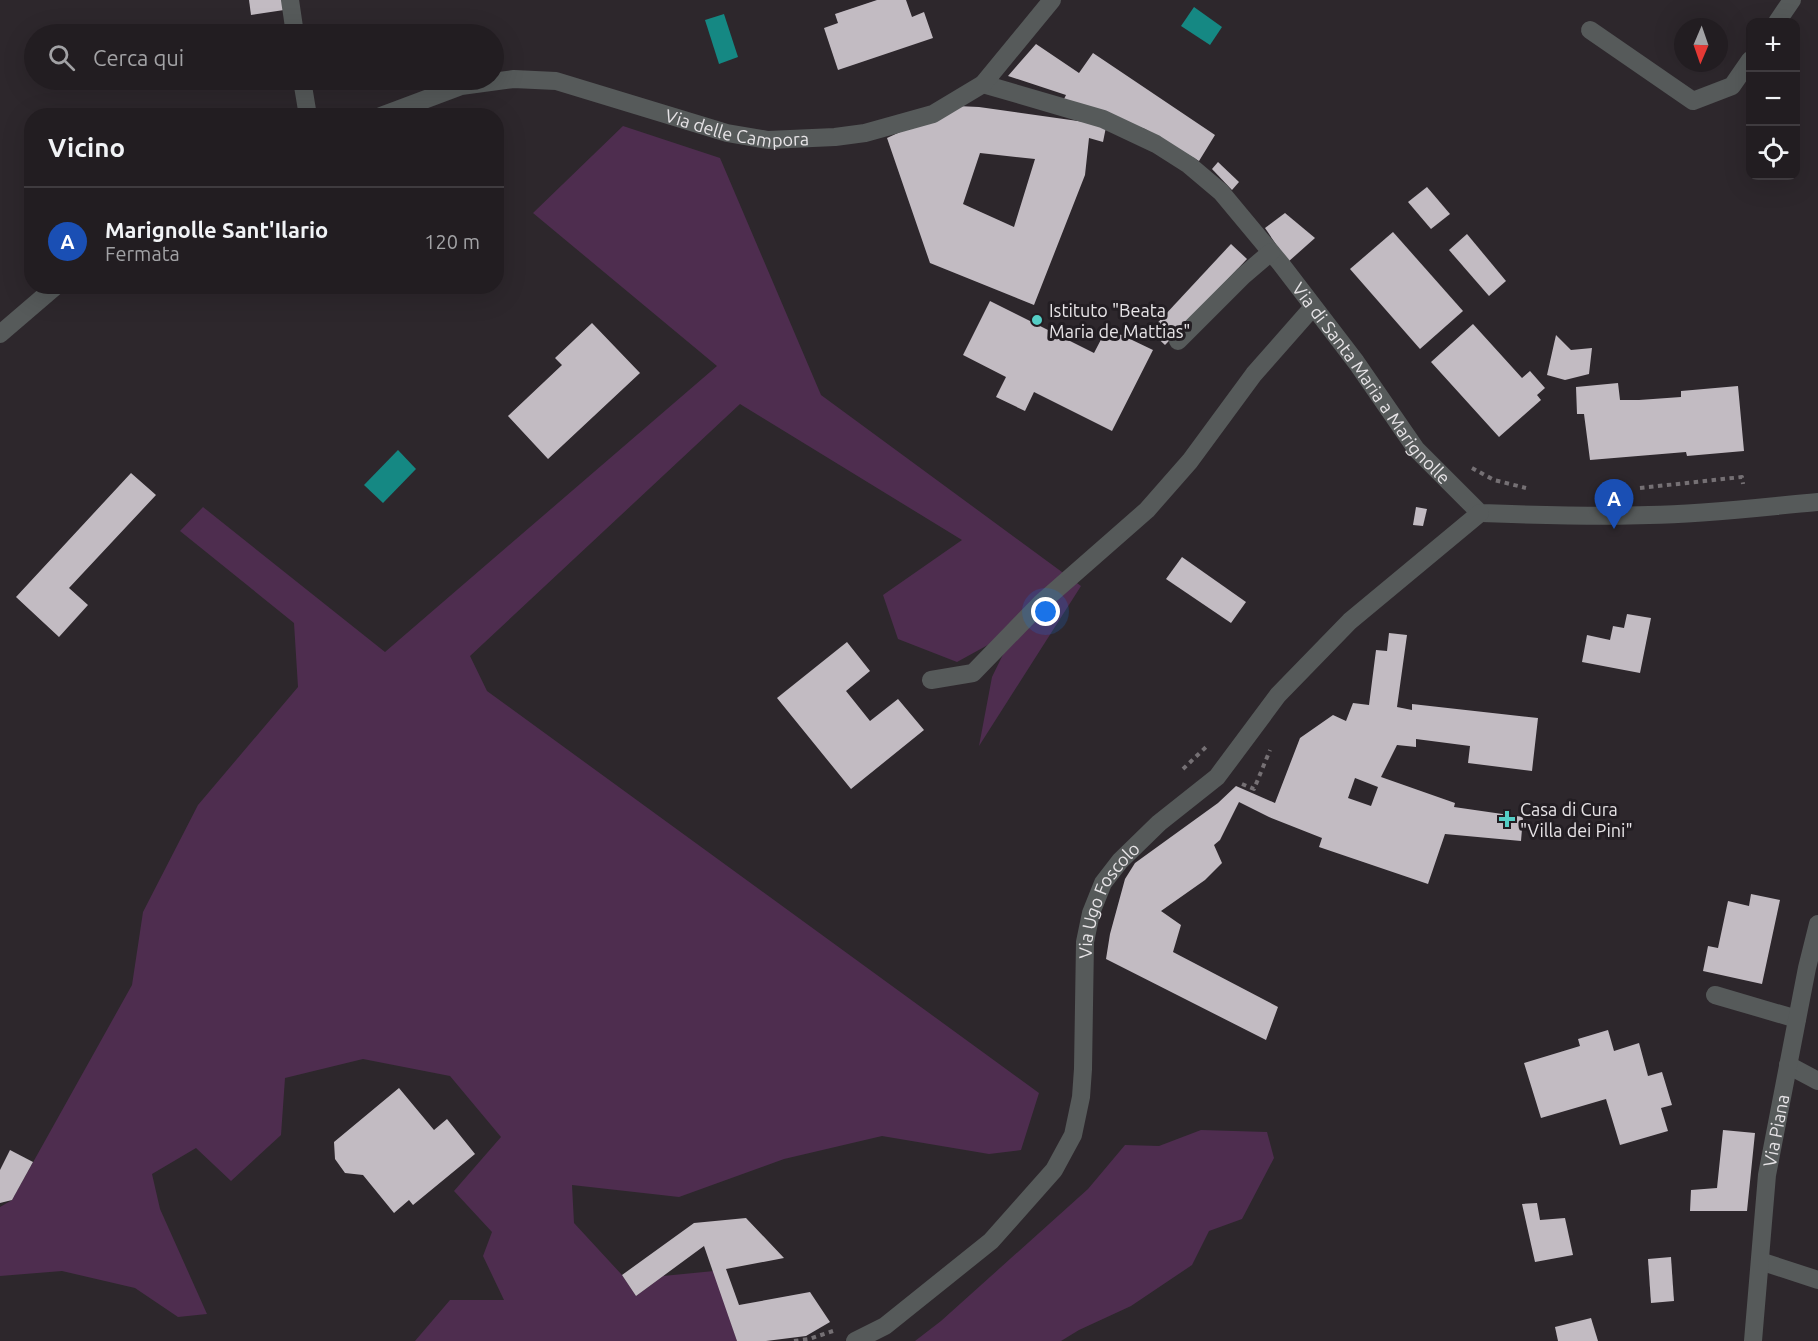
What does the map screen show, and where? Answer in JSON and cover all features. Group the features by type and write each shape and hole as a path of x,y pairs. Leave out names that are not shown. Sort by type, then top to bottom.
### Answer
{"street":[{"path":"290,0 294,24"},
{"name":"Via delle Campora","path":"504,80 556,81 727,133 768,140 866,133 933,114 983,84 1052,0"},
{"path":"1780,18 1792,0"},
{"path":"1590,30 1693,101 1732,86 1746,66"},
{"name":"Via di Santa Maria a Marignolle","path":"983,84 1103,119 1156,144 1189,165 1221,192 1271,252 1356,362 1416,449 1480,513"},
{"path":"304,90 307,108"},
{"name":"Via delle Campora","path":"402,108 450,90"},
{"path":"1178,341 1243,276 1271,252"},
{"path":"0,334 47,294"},
{"path":"932,680 973,673 1041,603 1147,510 1190,461 1254,374 1313,307"},
{"path":"1480,513 1650,515 1818,502"},
{"name":"Via Ugo Foscolo","path":"855,1341 885,1326 991,1241 1054,1170 1073,1135 1081,1097 1083,1069 1085,942 1091,913 1103,883 1120,861 1159,823 1217,777 1278,695 1350,621 1480,513"},
{"name":"Via Piana","path":"1753,1341 1767,1174 1807,968 1818,924"},
{"path":"1715,995 1797,1019"},
{"path":"1788,1065 1818,1081"},
{"path":"1760,1261 1818,1280"}],"path":[{"path":"1469,466 1494,480 1536,490"},
{"path":"1637,489 1742,477 1744,509"},
{"path":"1179,773 1212,741"},
{"path":"1235,781 1254,789 1272,745"},
{"path":"794,1341 809,1339 841,1328"}],"shaded area":[{"path":"623,126 720,158 821,395 1081,586 979,746 992,677 1015,630 957,662 898,639 883,595 962,540 740,404 470,656 487,691 1039,1093 1021,1150 989,1154 882,1136 784,1159 679,1197 572,1185 574,1223 622,1275 636,1296 663,1276 714,1271 737,1341 415,1341 450,1300 504,1300 483,1256 492,1232 454,1191 501,1137 450,1076 363,1059 285,1078 281,1135 231,1181 196,1148 152,1174 160,1209 207,1314 178,1317 135,1288 62,1271 0,1276 0,1207 12,1200 132,985 143,912 198,805 298,687 294,623 180,531 203,507 385,652 717,366 533,213"},
{"path":"1201,1130 1267,1132 1274,1158 1242,1219 1209,1231 1192,1265 1131,1306 1061,1341 915,1341 941,1321 1088,1189 1125,1145 1159,1146"}],"water":[{"path":"1194,7 1222,27 1210,45 1181,26"},
{"path":"724,14 738,57 719,64 705,20"},
{"path":"398,450 416,469 383,503 364,485"}],"building":[{"path":"249,0 282,0 284,10 251,15"},
{"path":"877,0 906,0 912,17 924,12 933,38 838,70 824,28 838,23 835,14"},
{"path":"1036,44 1079,73 1093,53 1215,135 1199,161 1145,129 1063,101 1066,95 1008,76"},
{"path":"957,106 979,107 1106,127 1103,142 1089,138 1085,175 1034,305 930,263 887,138","holes":["980,153 1035,159 1014,227 963,204"]},
{"path":"1218,162 1239,182 1232,190 1212,169"},
{"path":"1427,187 1450,214 1431,229 1408,202"},
{"path":"1285,213 1315,238 1288,262 1265,228"},
{"path":"1393,232 1463,311 1420,349 1350,269"},
{"path":"1467,234 1506,281 1489,296 1449,250"},
{"path":"1231,244 1247,259 1165,345 1150,331"},
{"path":"990,301 1094,353 1107,328 1153,350 1112,431 1034,392 1025,411 996,397 1006,377 963,355"},
{"path":"592,323 640,373 548,459 508,416 562,365 555,358"},
{"path":"1473,324 1522,378 1530,371 1545,388 1537,395 1541,400 1499,437 1431,362"},
{"path":"1556,335 1571,350 1592,348 1589,374 1565,380 1547,375"},
{"path":"1618,383 1620,400 1681,397 1681,391 1738,386 1744,451 1687,456 1686,452 1590,460 1584,414 1577,414 1576,387"},
{"path":"131,473 156,495 69,588 88,605 59,637 16,597"},
{"path":"1416,507 1427,509 1423,526 1413,525"},
{"path":"1182,557 1246,602 1231,623 1166,579"},
{"path":"1627,614 1651,618 1640,673 1582,662 1587,635 1610,640 1613,626 1624,628"},
{"path":"1389,633 1407,635 1397,707 1412,710 1412,704 1538,718 1532,771 1468,763 1470,746 1416,739 1416,747 1397,745 1381,777 1455,803 1454,807 1523,817 1521,841 1445,834 1428,884 1319,847 1322,838 1269,817 1239,802 1220,840 1214,845 1222,863 1205,880 1161,911 1181,925 1173,952 1278,1007 1266,1040 1106,959 1110,934 1125,879 1135,863 1218,803 1236,786 1275,803 1300,738 1333,715 1346,721 1353,703 1369,705 1376,650 1387,651","holes":["1355,778 1378,787 1371,806 1348,798"]},
{"path":"847,642 870,671 846,691 870,721 898,699 924,730 851,789 777,698"},
{"path":"1751,894 1780,900 1762,984 1703,971 1708,946 1718,948 1728,901 1749,906"},
{"path":"1608,1030 1614,1051 1639,1043 1648,1076 1662,1072 1672,1105 1661,1108 1668,1131 1620,1145 1606,1099 1541,1118 1524,1063 1580,1046 1578,1039"},
{"path":"399,1088 434,1130 447,1119 475,1154 413,1205 409,1200 394,1213 363,1175 345,1173 335,1159 334,1142"},
{"path":"1723,1130 1755,1133 1747,1211 1690,1211 1691,1190 1717,1188"},
{"path":"10,1150 33,1162 12,1200 0,1203 0,1170"},
{"path":"1537,1203 1540,1220 1565,1218 1573,1255 1535,1262 1522,1204"},
{"path":"746,1218 784,1258 726,1269 739,1305 810,1292 830,1322 806,1336 766,1341 737,1341 704,1246 636,1296 622,1275 694,1223"},
{"path":"1671,1257 1674,1301 1651,1303 1648,1259"},
{"path":"1591,1318 1598,1341 1558,1341 1555,1327"}],"place":[{"name":"Istituto \"Beata Maria de Mattias\"","path":"1037,320"},
{"name":"Marignolle Sant'Ilario","path":"1614,529"},
{"name":"Casa di Cura \"Villa dei Pini\"","path":"1507,819"}]}
